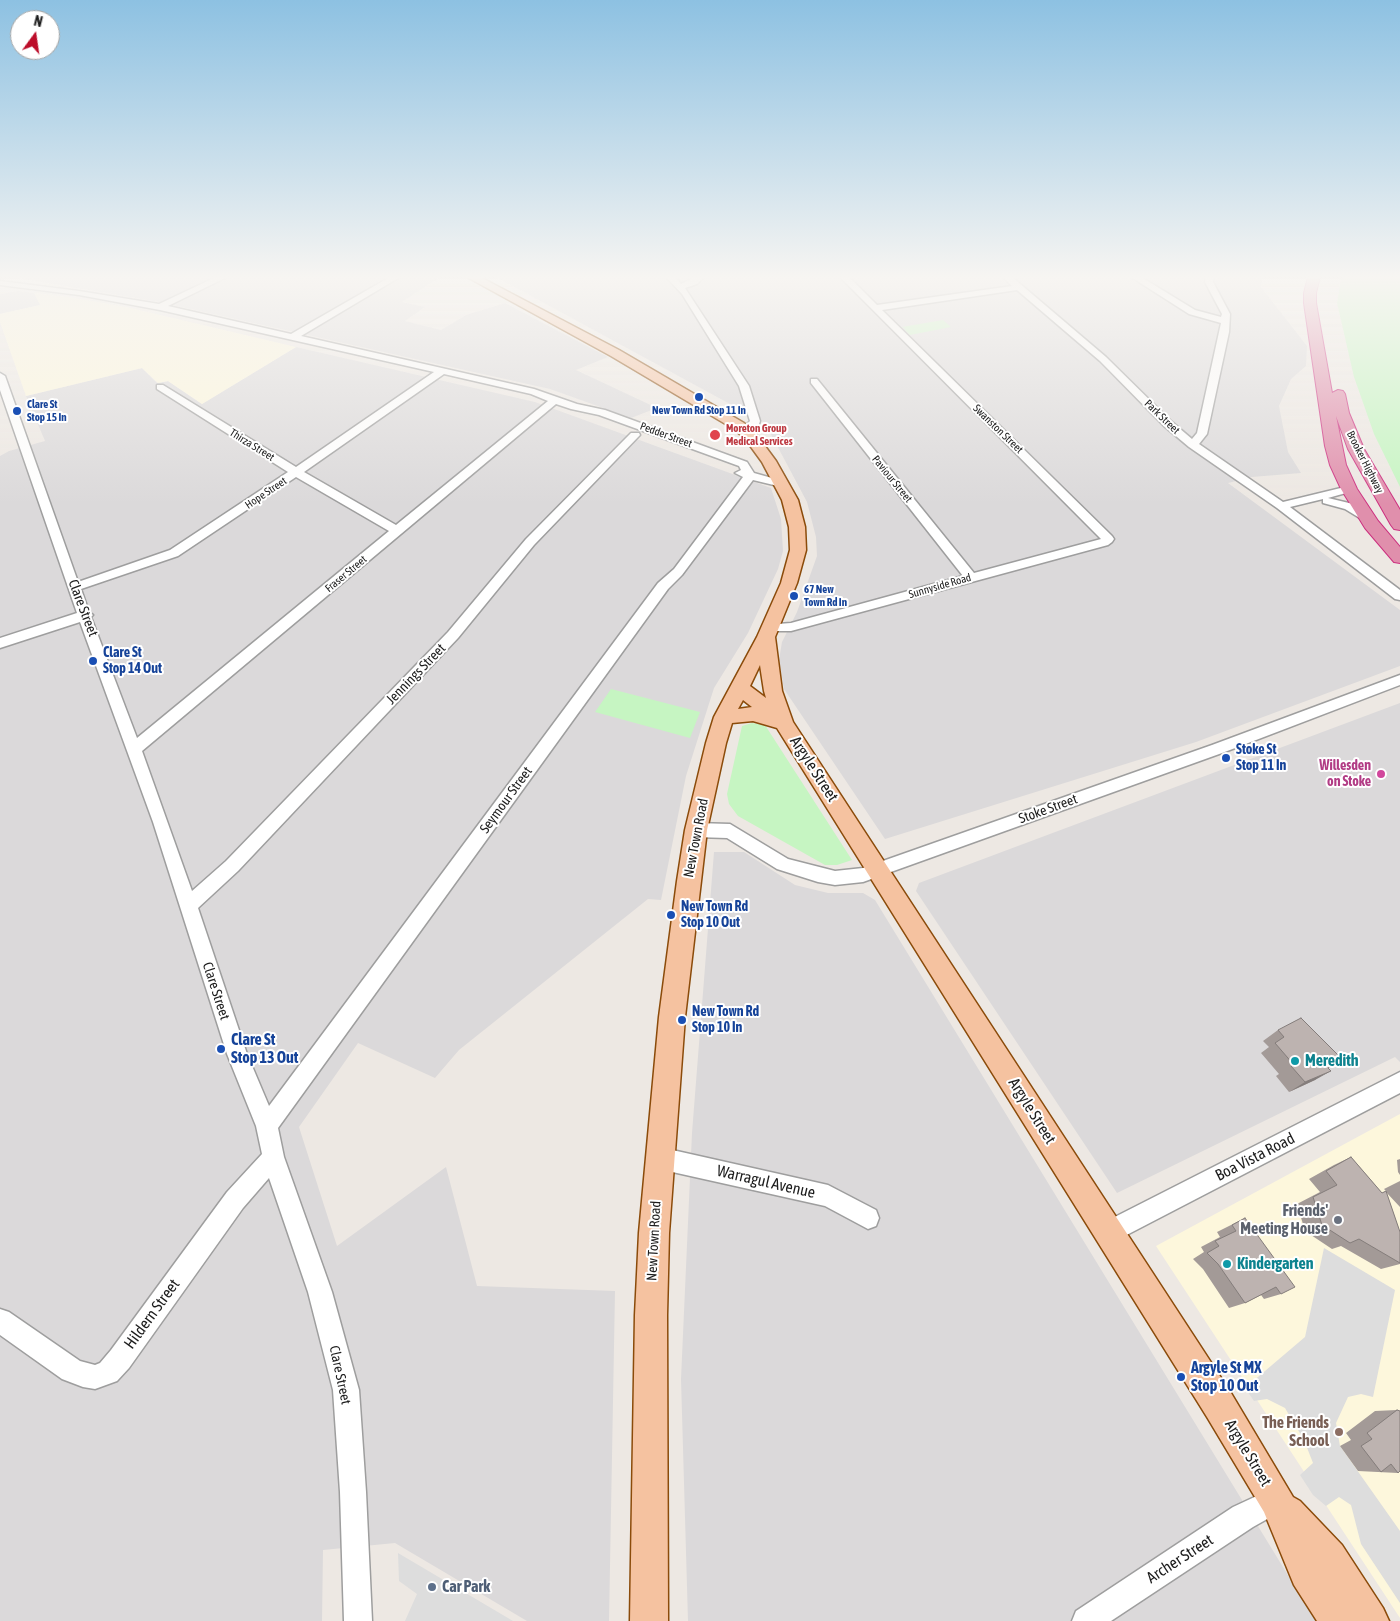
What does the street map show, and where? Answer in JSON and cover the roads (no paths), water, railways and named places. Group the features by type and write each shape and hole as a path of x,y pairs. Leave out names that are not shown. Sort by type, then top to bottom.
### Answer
{"highway":[{"name":"Brooker Highway","path":"1318,353 1333,446 1338,465 1367,518 1400,558"},
{"name":"Brooker Highway","path":"1331,353 1342,413 1362,461 1400,525"},
{"path":"1353,495 1368,493 1360,468 1362,461"}],"main road":[{"name":"New Town Road","path":"614,353 648,371 745,431 764,453 790,500 797,526 798,546 796,563 768,632 724,717 716,743 696,830 688,881 680,943 659,1158 651,1315 649,1621"},
{"name":"Argyle Street","path":"768,632 772,684 784,723 871,872 1109,1232 1219,1405 1276,1500 1307,1572 1338,1621"},
{"name":"Argyle Street","path":"739,687 784,723"},
{"path":"724,717 753,714 784,723"},
{"name":"Argyle Street","path":"1276,1500 1329,1558 1370,1621"}],"street":[{"name":"Pedder Street","path":"362,353 556,399 575,407 593,418 635,435 750,476 782,484"},
{"path":"723,353 744,386 755,421 754,425 745,431"},
{"name":"Swanston Street","path":"920,353 1108,539"},
{"name":"Park Street","path":"1096,353 1168,424 1194,446 1253,489 1281,506 1400,596"},
{"path":"1194,446 1202,434 1220,353"},
{"name":"Hope Street","path":"75,587 174,553 296,472 442,371"},
{"name":"Paviour Street","path":"814,381 970,577"},
{"name":"Clare Street","path":"2,387 135,748 237,1054 267,1126 273,1157 320,1292 346,1390 354,1492 358,1621"},
{"name":"Thirza Street","path":"160,387 296,472 398,531"},
{"name":"Fraser Street","path":"135,748 556,399"},
{"name":"Pedder Street","path":"575,407 601,412 743,464 750,476"},
{"name":"Jennings Street","path":"188,906 232,866 453,635 530,542 635,435"},
{"name":"Seymour Street","path":"267,1126 657,594 678,572 750,476"},
{"path":"1327,501 1353,495"},
{"path":"1281,506 1301,501 1353,495"},
{"path":"1301,501 1327,501 1349,506 1367,518"},
{"name":"Sunnyside Road","path":"768,632 1104,542 1108,539"},
{"path":"0,643 86,615"},
{"name":"Stoke Street","path":"696,830 730,831 783,864 818,875 835,878 871,872 1217,749 1400,680"},
{"name":"Boa Vista Road","path":"1109,1232 1400,1082"},
{"name":"Hildern Street","path":"0,1321 71,1370 83,1376 95,1377 108,1372 120,1359 235,1200 273,1157"},
{"name":"Warragul Avenue","path":"659,1158 828,1196 868,1218"},
{"name":"Archer Street","path":"1086,1621 1243,1517 1276,1500"}],"place":[{"name":"New Town Rd Stop 11 In","path":"699,397"},
{"name":"Clare St Stop 15 In","path":"17,411"},
{"name":"Moreton Group Medical Services","path":"715,435"},
{"name":"67 New Town Rd In","path":"794,596"},
{"name":"Clare St Stop 14 Out","path":"93,661"},
{"name":"Stoke St Stop 11 In","path":"1226,758"},
{"name":"Willesden on Stoke","path":"1381,774"},
{"name":"New Town Rd Stop 10 Out","path":"671,915"},
{"name":"New Town Rd Stop 10 In","path":"682,1020"},
{"name":"Clare St Stop 13 Out","path":"221,1049"},
{"name":"Meredith","path":"1295,1061"},
{"name":"Friends' Meeting House","path":"1338,1220"},
{"name":"Kindergarten","path":"1227,1264"},
{"name":"Argyle St MX Stop 10 Out","path":"1181,1377"},
{"name":"The Friends School","path":"1339,1432"},
{"name":"Car Park","path":"432,1587"}]}
